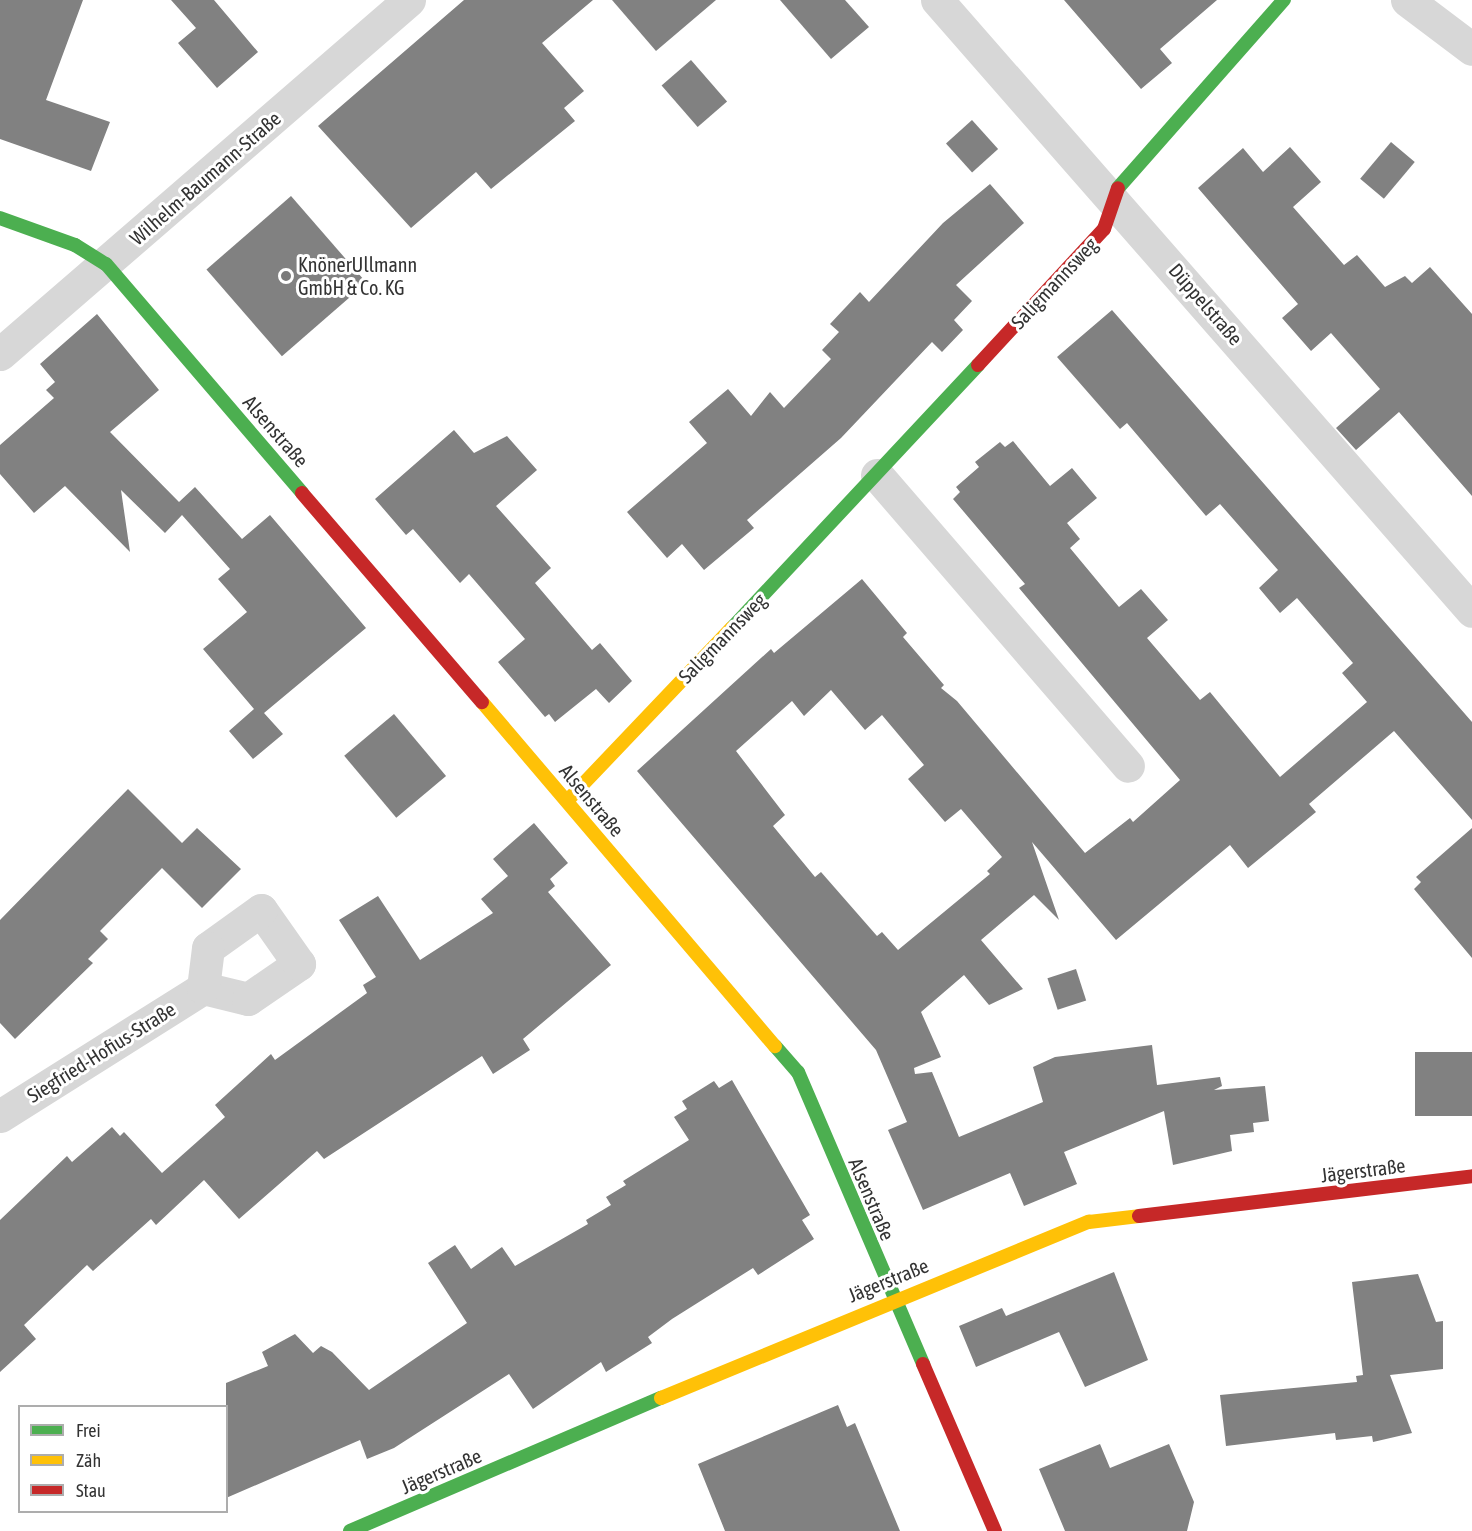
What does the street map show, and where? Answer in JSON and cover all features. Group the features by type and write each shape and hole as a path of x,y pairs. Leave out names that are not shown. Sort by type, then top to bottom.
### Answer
{"street":[{"name":"Wilhelm-Baumann-Straße","path":"0,354 409,0"},
{"name":"Düppelstraße","path":"937,0 1112,195 1472,611"},
{"name":"Saligmannsweg","path":"567,801 877,476 1104,229 1112,195 1284,0"},
{"path":"1407,0 1472,49"},
{"name":"Alsenstraße","path":"0,218 75,245 106,264 798,1072 893,1299 995,1531"},
{"path":"877,476 1128,766"},
{"name":"Siegfried-Hofius-Straße","path":"0,1116 202,988"},
{"name":"Jägerstraße","path":"350,1531 893,1299 1089,1222 1472,1176"}],"building":[{"path":"0,0 83,0 46,100 110,122 91,171 0,139"},
{"path":"171,0 214,0 258,52 217,88 178,43 196,28"},
{"path":"464,0 593,0 542,43 584,91 564,108 575,121 491,189 476,172 411,228 318,126"},
{"path":"612,0 716,0 656,51"},
{"path":"780,0 845,0 869,27 831,59"},
{"path":"1064,0 1217,0 1160,49 1172,63 1141,89"},
{"path":"691,60 727,102 698,127 662,86"},
{"path":"972,120 998,149 972,172 946,143"},
{"path":"1391,142 1415,162 1384,199 1360,179"},
{"path":"1290,147 1321,182 1293,207 1344,265 1357,255 1385,287 1405,276 1412,283 1430,267 1472,314 1472,496 1399,412 1356,450 1336,428 1380,389 1331,333 1311,351 1282,318 1298,304 1198,188 1243,148 1263,172"},
{"path":"990,184 1024,223 956,285 972,301 954,320 963,330 942,352 932,342 841,438 747,520 754,528 704,570 682,544 667,558 627,512 707,443 689,422 728,389 751,416 770,392 784,408 831,359 822,350 839,332 830,324 860,292 869,302 943,223"},
{"name":"KnönerUllmann GmbH & Co. KG","path":"291,196 366,283 282,356 206,269"},
{"path":"1112,310 1472,722 1472,820 1394,731 1309,804 1316,812 1248,868 1230,845 1116,940 1032,842 1059,920 1034,895 981,940 1023,989 989,1005 964,975 921,1012 941,1057 914,1068 915,1074 932,1072 959,1137 1043,1102 1033,1067 1055,1057 1152,1045 1157,1085 1220,1077 1222,1086 1214,1090 1265,1086 1269,1121 1253,1123 1254,1132 1230,1135 1232,1151 1173,1165 1164,1111 1064,1152 1077,1184 1024,1206 1010,1173 923,1210 888,1130 907,1122 876,1050 637,771 771,649 774,653 862,579 907,633 903,637 944,685 941,688 957,701 1085,853 1130,818 1133,822 1180,780 1019,588 1025,584 953,499 960,492 956,487 979,467 975,462 1000,442 1005,447 1013,441 1050,486 1072,468 1097,498 1067,523 1080,539 1070,548 1119,607 1141,589 1168,620 1147,638 1200,700 1210,692 1280,777 1367,702 1342,673 1353,663 1297,598 1280,613 1259,588 1278,570 1220,504 1206,516 1127,423 1120,429 1057,357","holes":["831,690 865,730 882,715 924,765 908,779 945,822 961,809 1002,857 987,871 990,874 898,950 882,932 877,936 821,872 815,877 773,826 785,815 736,751 792,701 804,716"]},
{"path":"97,314 159,390 110,432 179,502 195,487 242,539 270,515 366,628 264,713 283,734 253,759 229,731 254,709 203,649 247,612 218,579 230,569 182,515 165,533 121,490 130,552 65,486 34,513 0,474 0,445 54,398 46,390 55,382 40,364"},
{"path":"454,430 474,453 507,436 537,470 496,506 551,568 535,583 592,650 600,643 632,681 609,703 596,689 555,722 549,714 545,717 498,662 525,639 469,574 460,583 413,529 406,535 375,499"},
{"path":"394,714 446,776 396,818 344,756"},
{"path":"128,789 182,843 197,828 241,869 202,908 162,868 100,931 108,939 88,959 93,963 15,1039 0,1023 0,920"},
{"path":"534,823 568,863 550,879 555,886 548,892 611,965 523,1039 530,1050 493,1074 482,1056 324,1159 317,1151 239,1219 204,1180 156,1225 151,1219 93,1271 87,1265 24,1325 36,1339 0,1372 0,1220 67,1156 72,1162 112,1127 120,1136 124,1132 162,1173 225,1117 215,1105 271,1054 275,1060 367,993 363,985 376,977 339,920 378,896 420,960 493,913 481,899 508,876 493,859"},
{"path":"1472,828 1472,958 1414,889 1421,882 1416,877"},
{"path":"1076,969 1086,1000 1058,1010 1047,978"},
{"path":"1415,1052 1472,1052 1472,1116 1415,1116"},
{"path":"732,1080 810,1215 802,1220 814,1239 758,1275 753,1268 672,1319 648,1337 652,1343 606,1372 601,1362 533,1409 509,1374 394,1448 367,1459 360,1440 228,1497 226,1383 268,1366 262,1352 295,1334 313,1353 321,1346 332,1352 369,1390 467,1323 428,1263 455,1245 471,1269 502,1247 515,1266 588,1224 586,1220 611,1205 606,1197 626,1185 623,1181 689,1140 674,1117 687,1109 682,1101 714,1081 719,1088"},
{"path":"1114,1272 1148,1360 1085,1387 1059,1332 976,1367 959,1326 1002,1308 1006,1316"},
{"path":"1418,1274 1436,1322 1443,1321 1443,1369 1390,1375 1412,1433 1373,1442 1372,1436 1336,1440 1335,1433 1226,1446 1220,1395 1357,1382 1356,1376 1363,1375 1352,1282"},
{"path":"838,1405 847,1427 855,1423 900,1531 725,1531 698,1464"},
{"path":"1100,1444 1110,1468 1169,1444 1194,1502 1187,1531 1065,1531 1039,1469"}],"traffic: fast":[{"path":"1118,188 1284,0"},
{"path":"0,218 75,245 106,264 302,493"},
{"path":"732,628 978,365"},
{"path":"775,1046 798,1072 923,1364"},
{"path":"350,1531 661,1398"}],"traffic: slow":[{"path":"567,801 732,628"},
{"path":"482,702 775,1046"},
{"path":"661,1398 1089,1222 1139,1216"}],"traffic: jam":[{"path":"978,365 1104,229 1118,188"},
{"path":"302,493 482,702"},
{"path":"1139,1216 1472,1176"},
{"path":"923,1364 995,1531"}],"place":[{"name":"KnönerUllmann GmbH & Co. KG","path":"286,276"}]}
